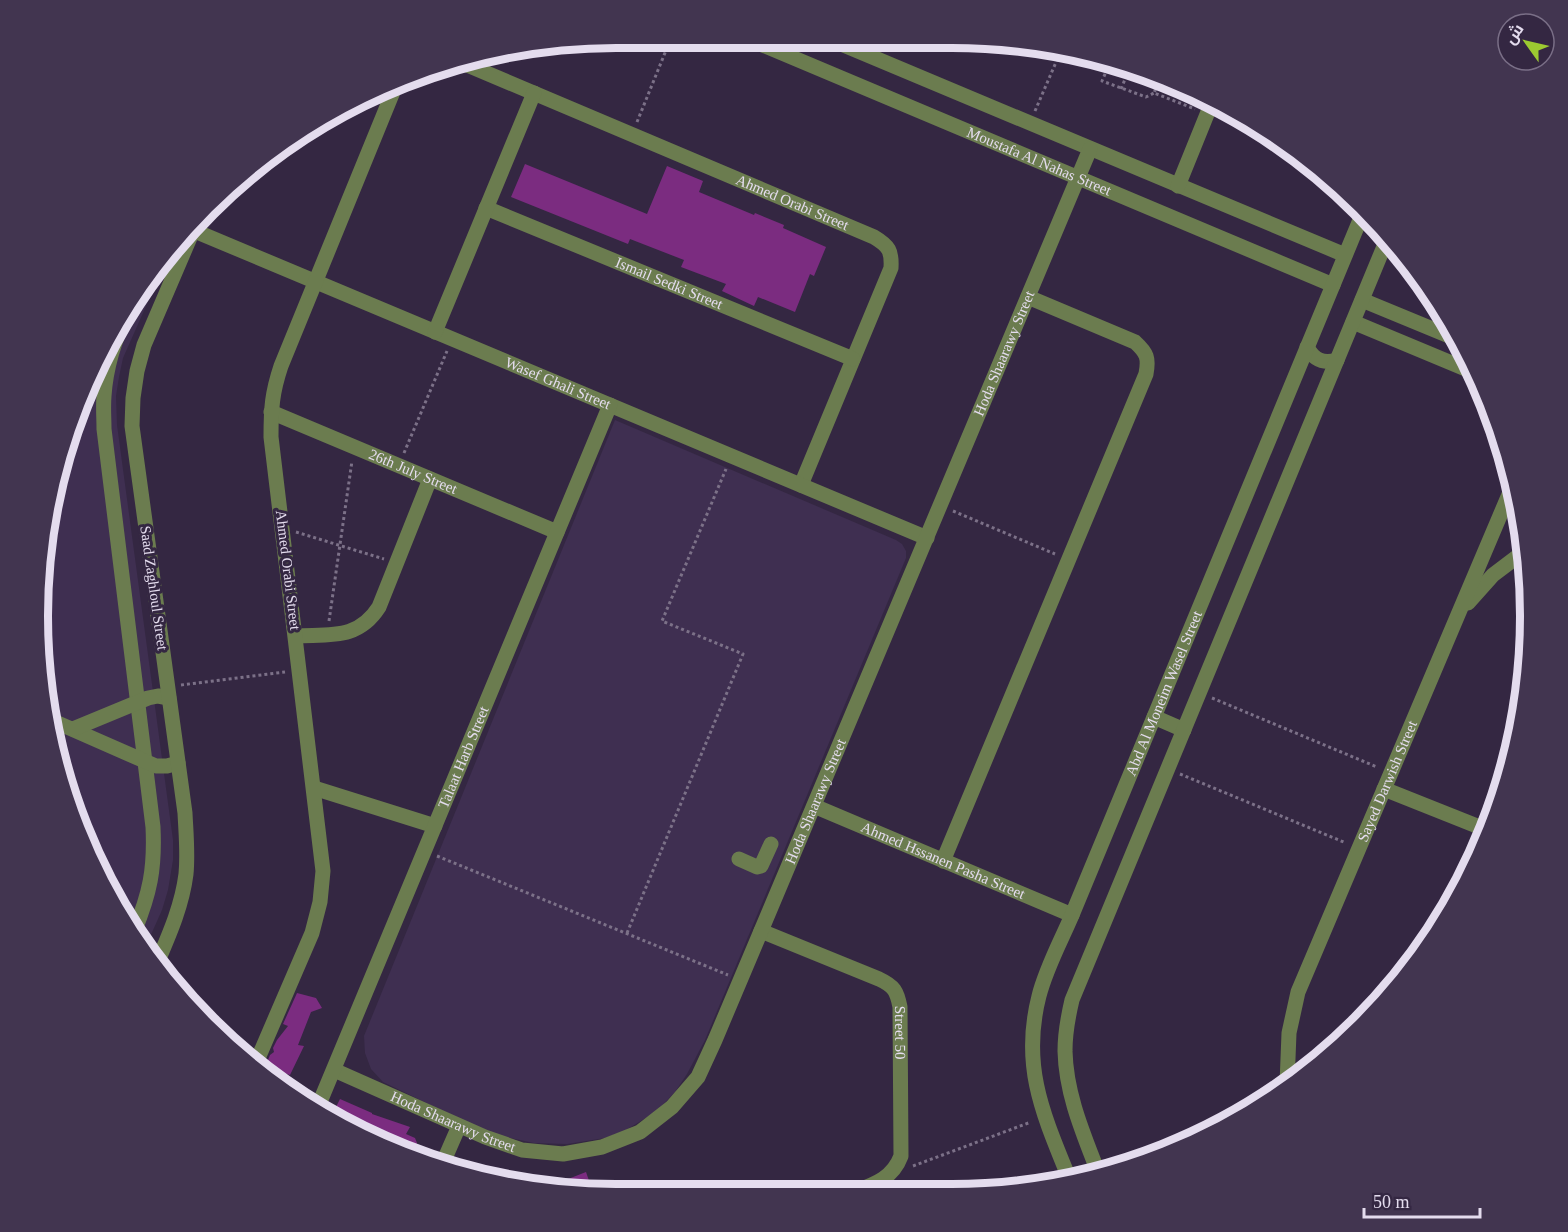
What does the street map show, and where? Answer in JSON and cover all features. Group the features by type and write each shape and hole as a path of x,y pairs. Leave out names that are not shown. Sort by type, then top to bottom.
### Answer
{"street":[{"name":"Moustafa Al Nahas Street","path":"770,48 1333,285"},
{"path":"851,48 1345,255"},
{"name":"Ahmed Orabi Street","path":"471,67 886,244 892,255 891,268 801,485"},
{"path":"435,332 534,93"},
{"name":"Ahmed Orabi Street","path":"258,1057 312,933 320,902 323,871 271,436 273,390 392,94"},
{"path":"1178,186 1209,110"},
{"name":"Hoda Shaarawy Street","path":"334,1070 484,1137 522,1150 563,1154 602,1147 640,1132 672,1107 698,1077 741,980 1090,149"},
{"name":"Ismail Sedki Street","path":"486,208 853,359"},
{"name":"Abd Al Moneim Wasel Street","path":"1067,1172 1044,1118 1035,1082 1032,1053 1039,995 1360,220"},
{"name":"Wasef Ghali Street","path":"200,229 316,282 927,538"},
{"name":"Saad Zaghloul Street","path":"160,955 179,905 186,875 187,844 132,426 133,398 144,345 186,244"},
{"path":"1096,1166 1073,1104 1068,1077 1065,1051 1072,1000 1384,247"},
{"path":"943,861 1146,374 1148,362 1144,350 1135,342 1028,297"},
{"path":"1362,300 1445,334"},
{"path":"1353,322 1462,367"},
{"path":"1307,346 1319,361 1337,360"},
{"name":"Saad Zaghloul Street","path":"109,362 104,397 104,429 153,827 154,855 151,882 138,922"},
{"name":"Talaat Harb Street","path":"321,1101 610,405"},
{"name":"26th July Street","path":"271,412 557,532"},
{"path":"296,636 354,631 373,617 430,479"},
{"name":"Sayed Darwish Street","path":"1287,1074 1289,1033 1298,992 1507,497"},
{"path":"1459,611 1493,575 1517,557"},
{"path":"73,729 168,692"},
{"path":"1154,717 1184,730"},
{"path":"58,723 156,766 178,763"},
{"path":"314,788 435,826"},
{"path":"1384,789 1479,827"},
{"name":"Ahmed Hssanen Pasha Street","path":"814,806 1072,915"},
{"path":"739,859 759,867 768,851 789,866"},
{"name":"Street 50","path":"761,932 879,979 890,985 898,994 901,1156 897,1167"},
{"path":"445,1158 459,1126"},
{"path":"873,1184 889,1176 897,1167"}],"path":[{"path":"632,135 667,48"},
{"path":"1030,124 1058,58"},
{"path":"1107,69 1102,81 1146,97 1154,93 1199,105"},
{"path":"1121,88 1126,75"},
{"path":"1154,93 1157,86"},
{"path":"399,466 452,339"},
{"path":"327,634 354,447"},
{"path":"627,933 743,654 662,621 731,456"},
{"path":"940,506 1069,560"},
{"path":"282,528 397,562"},
{"path":"168,692 300,670"},
{"path":"1199,693 1390,773"},
{"path":"1168,769 1359,848"},
{"path":"424,851 741,980"},
{"path":"897,1167 916,1165 1044,1118"}],"shaded area":[{"path":"157,282 123,358 116,396 117,425 173,840 173,860 162,910 149,939 124,900 91,833 67,763 59,727 49,653 48,616 49,579 59,505 78,433 91,399 124,332"},
{"path":"615,420 896,540 906,551 906,558 705,1040 687,1074 675,1092 657,1111 626,1130 605,1138 567,1144 534,1143 501,1136 468,1123 383,1082 371,1069 365,1053 364,1036"}],"building":[{"path":"525,164 647,214 667,166 703,181 699,192 784,225 783,228 826,247 814,276 810,274 795,312 758,297 754,306 722,291 726,284 681,267 684,260 630,239 628,244 511,197"},
{"path":"297,993 316,998 322,1008 311,1012 298,1045 304,1046 290,1075 274,1070 266,1064 274,1052 273,1048 277,1040 288,1026 283,1024"},
{"path":"340,1099 372,1114 410,1127 406,1134 415,1138 417,1143 415,1147 399,1141 335,1109"},
{"path":"586,1172 590,1183 579,1183 562,1181"}]}
